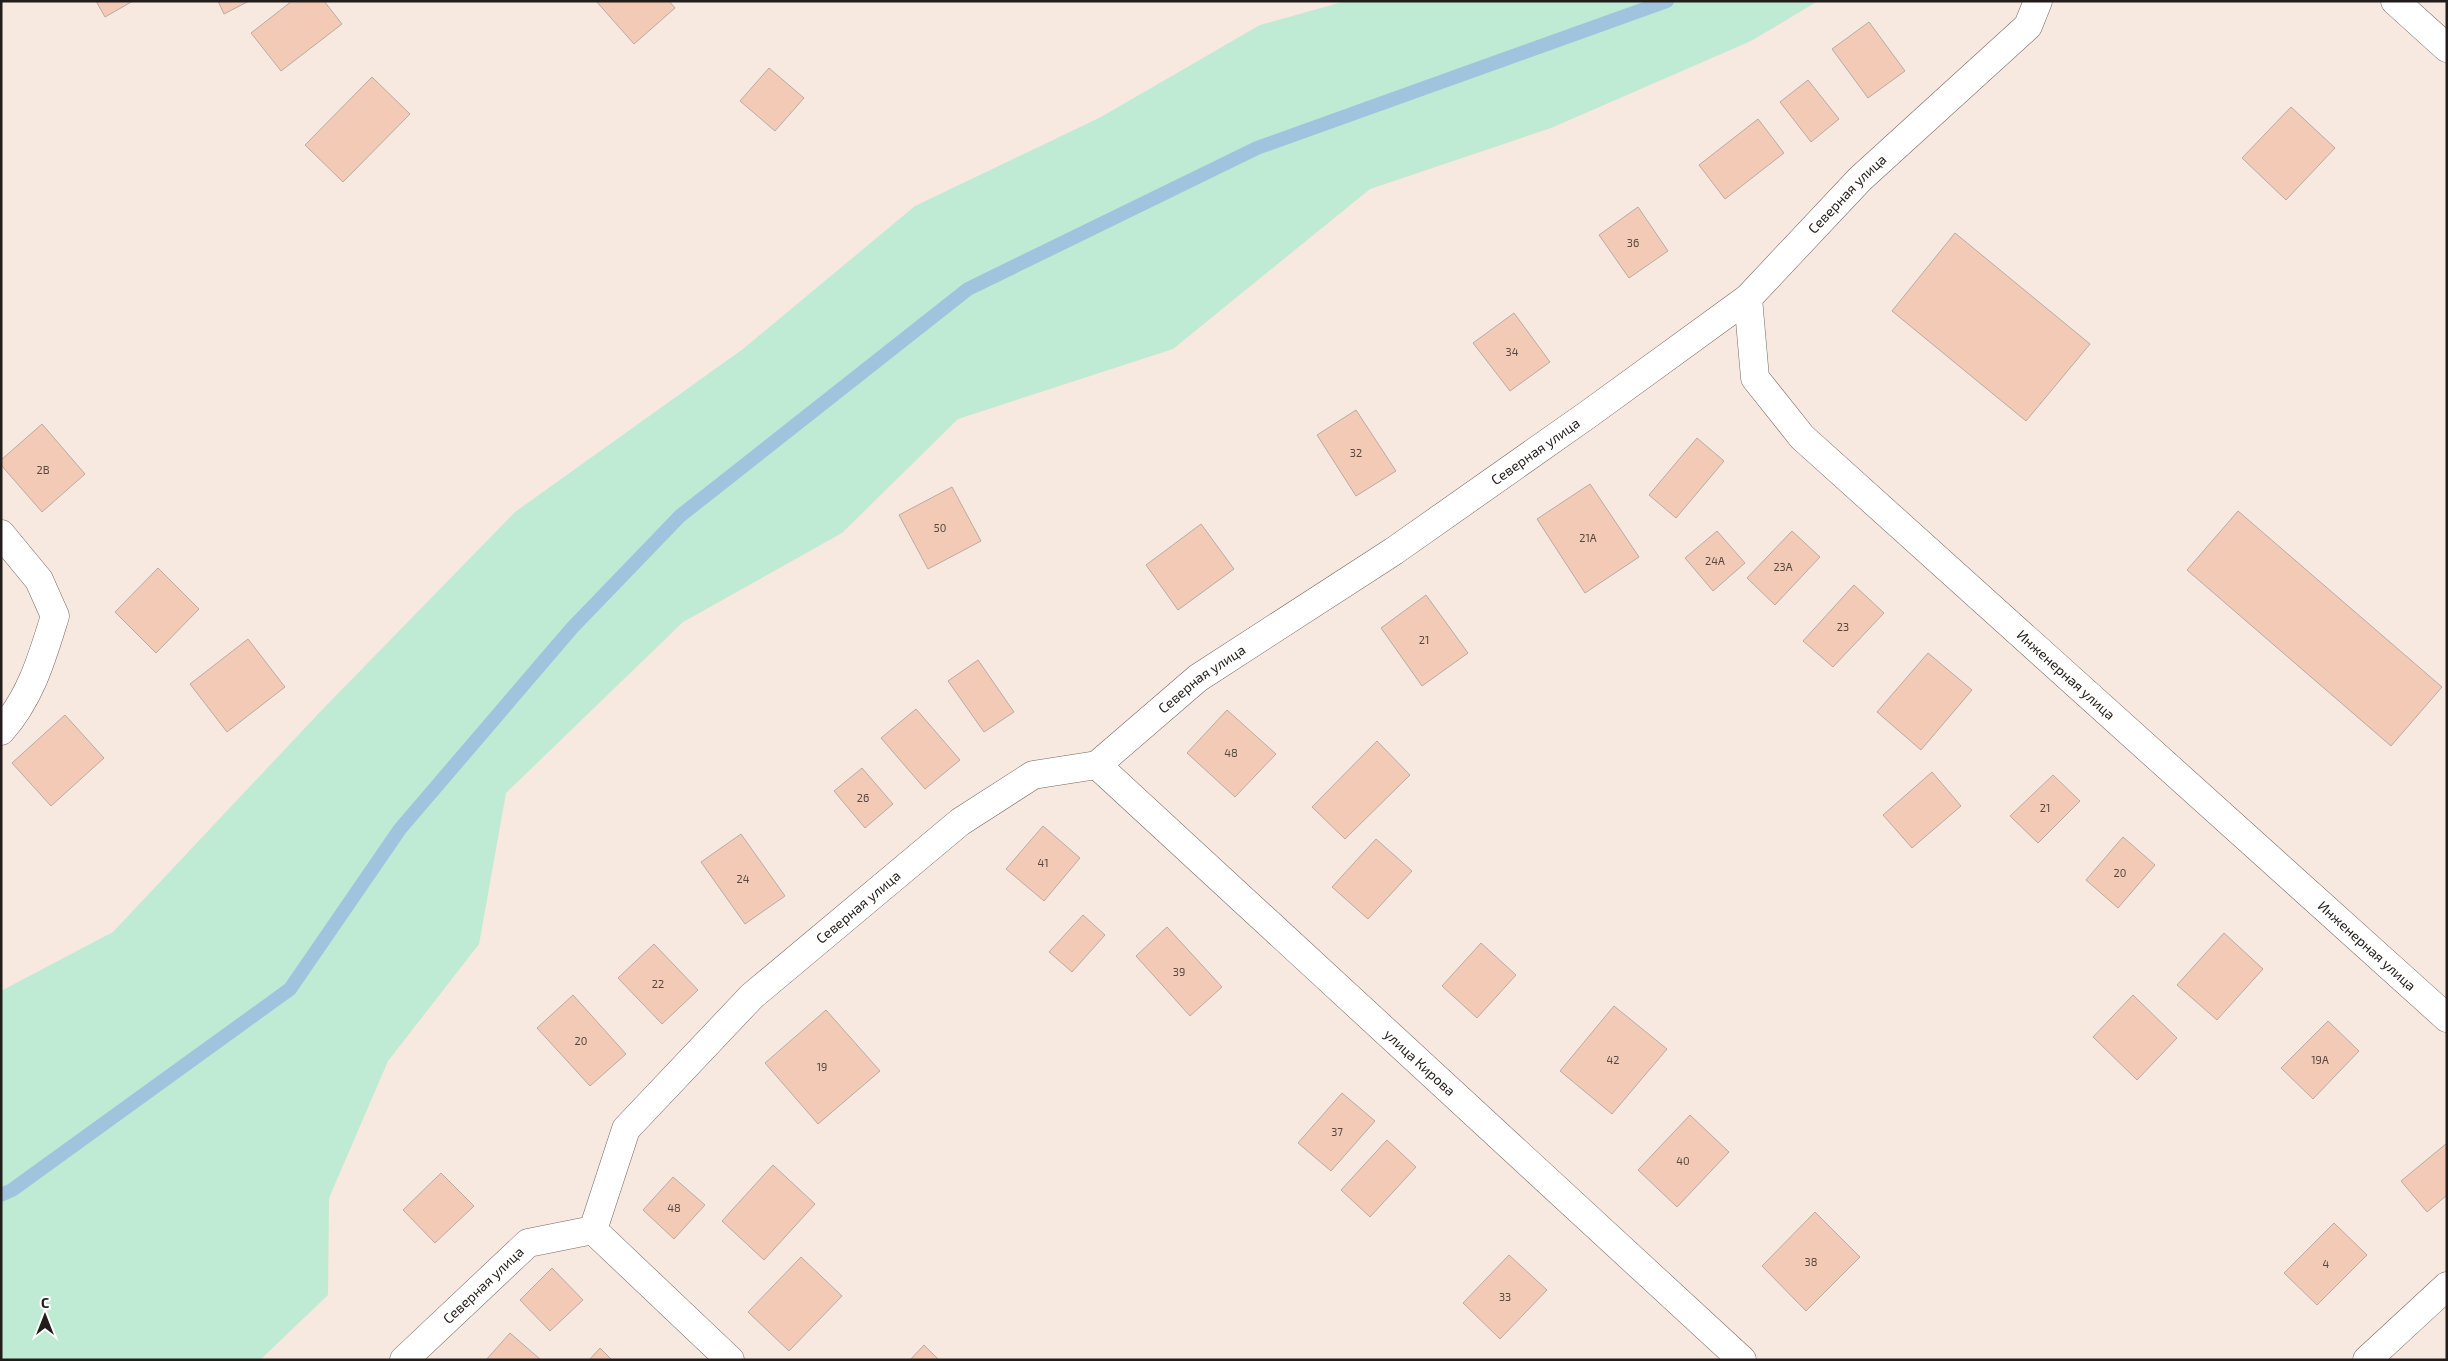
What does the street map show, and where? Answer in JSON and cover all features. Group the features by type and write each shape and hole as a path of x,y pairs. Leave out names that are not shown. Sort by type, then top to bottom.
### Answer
{"street":[{"name":"Северная улица","path":"404,1360 528,1244 594,1230 626,1129 752,996 960,822 1033,775 1097,765 1198,678 1394,551 1590,413 1748,298 1860,179 2028,26 2038,1"},
{"path":"2395,1 2447,48"},
{"name":"Инженерная улица","path":"1748,298 1755,378 1802,437 2447,1018"},
{"path":"1,534 39,580 55,616 38,673 15,715 1,731"},
{"name":"улица Кирова","path":"1097,765 1742,1360"},
{"path":"594,1230 730,1360"},
{"path":"2367,1360 2447,1286"}],"green space":[{"path":"1346,1 1818,1 1751,41 1551,128 1370,189 1173,349 958,419 842,533 683,622 506,793 479,944 388,1061 329,1198 328,1295 260,1360 1,1360 1,991 113,932 320,712 515,512 743,349 915,206 1101,117 1260,25"}],"building":[{"path":"96,1 133,1 105,17"},
{"path":"218,1 249,1 224,14"},
{"path":"292,1 324,1 342,24 281,71 251,33"},
{"path":"596,1 669,1 675,8 634,44"},
{"path":"1869,22 1905,71 1868,98 1832,49"},
{"path":"769,68 804,98 775,131 740,101"},
{"path":"372,77 410,114 343,182 305,145"},
{"path":"1808,80 1839,119 1811,142 1780,102"},
{"path":"2291,107 2335,148 2286,200 2242,158"},
{"path":"1758,119 1784,153 1725,199 1699,165"},
{"path":"1638,207 1668,251 1629,278 1599,235"},
{"path":"1955,233 2090,344 2026,421 1892,311"},
{"path":"1514,313 1550,362 1510,391 1473,343"},
{"path":"1356,410 1396,471 1356,496 1317,435"},
{"path":"42,424 85,474 42,512 1,465 1,460"},
{"path":"1697,438 1724,461 1676,518 1649,495"},
{"path":"1590,484 1639,557 1585,593 1537,519"},
{"path":"952,487 981,541 928,569 899,515"},
{"path":"2238,511 2442,687 2391,746 2187,570"},
{"path":"1201,524 1234,569 1178,610 1146,565"},
{"path":"1717,531 1745,563 1713,591 1685,558"},
{"path":"1792,531 1820,557 1775,605 1747,578"},
{"path":"158,568 199,609 156,653 115,612"},
{"path":"1854,585 1884,613 1833,667 1803,641"},
{"path":"1426,595 1468,653 1422,686 1381,628"},
{"path":"248,639 285,687 227,732 190,684"},
{"path":"1928,653 1972,690 1921,750 1877,712"},
{"path":"978,660 1014,712 984,732 948,681"},
{"path":"916,709 960,760 925,789 881,738"},
{"path":"1227,710 1276,754 1235,797 1187,753"},
{"path":"65,715 104,758 51,806 12,763"},
{"path":"1377,741 1410,775 1345,839 1312,807"},
{"path":"862,768 893,804 865,828 834,791"},
{"path":"1932,772 1961,806 1912,848 1883,815"},
{"path":"2053,775 2080,801 2038,843 2010,816"},
{"path":"1043,826 1080,858 1044,901 1006,869"},
{"path":"741,834 785,896 745,924 701,862"},
{"path":"2123,837 2155,865 2118,908 2086,880"},
{"path":"1376,839 1412,871 1368,919 1332,887"},
{"path":"1083,915 1105,935 1072,972 1049,952"},
{"path":"1167,927 1222,987 1190,1016 1136,956"},
{"path":"2224,933 2263,969 2217,1020 2177,985"},
{"path":"1481,943 1516,975 1477,1018 1442,986"},
{"path":"654,944 698,990 662,1024 618,978"},
{"path":"573,995 626,1054 590,1086 537,1028"},
{"path":"2133,995 2177,1038 2137,1080 2093,1037"},
{"path":"1614,1006 1667,1049 1612,1114 1560,1071"},
{"path":"826,1010 880,1071 818,1124 765,1063"},
{"path":"2328,1021 2359,1051 2313,1099 2281,1068"},
{"path":"1342,1093 1375,1121 1331,1171 1298,1143"},
{"path":"1690,1115 1729,1152 1677,1207 1638,1170"},
{"path":"1387,1140 1416,1167 1370,1217 1341,1190"},
{"path":"2447,1143 2447,1195 2427,1212 2401,1181"},
{"path":"773,1165 815,1204 764,1260 722,1221"},
{"path":"441,1173 474,1206 435,1243 403,1210"},
{"path":"673,1177 705,1205 674,1239 643,1210"},
{"path":"1815,1212 1860,1257 1806,1311 1762,1266"},
{"path":"2334,1223 2367,1255 2317,1305 2284,1273"},
{"path":"1509,1255 1547,1290 1500,1339 1463,1303"},
{"path":"801,1257 842,1296 789,1351 748,1312"},
{"path":"552,1268 583,1300 550,1331 520,1300"},
{"path":"510,1333 541,1360 486,1360"},
{"path":"924,1345 939,1360 910,1360"},
{"path":"600,1348 612,1360 589,1360"}],"waterway":[{"path":"1,1195 12,1190 290,989 400,829 572,628 680,516 968,289 1257,148 1667,1"}]}
